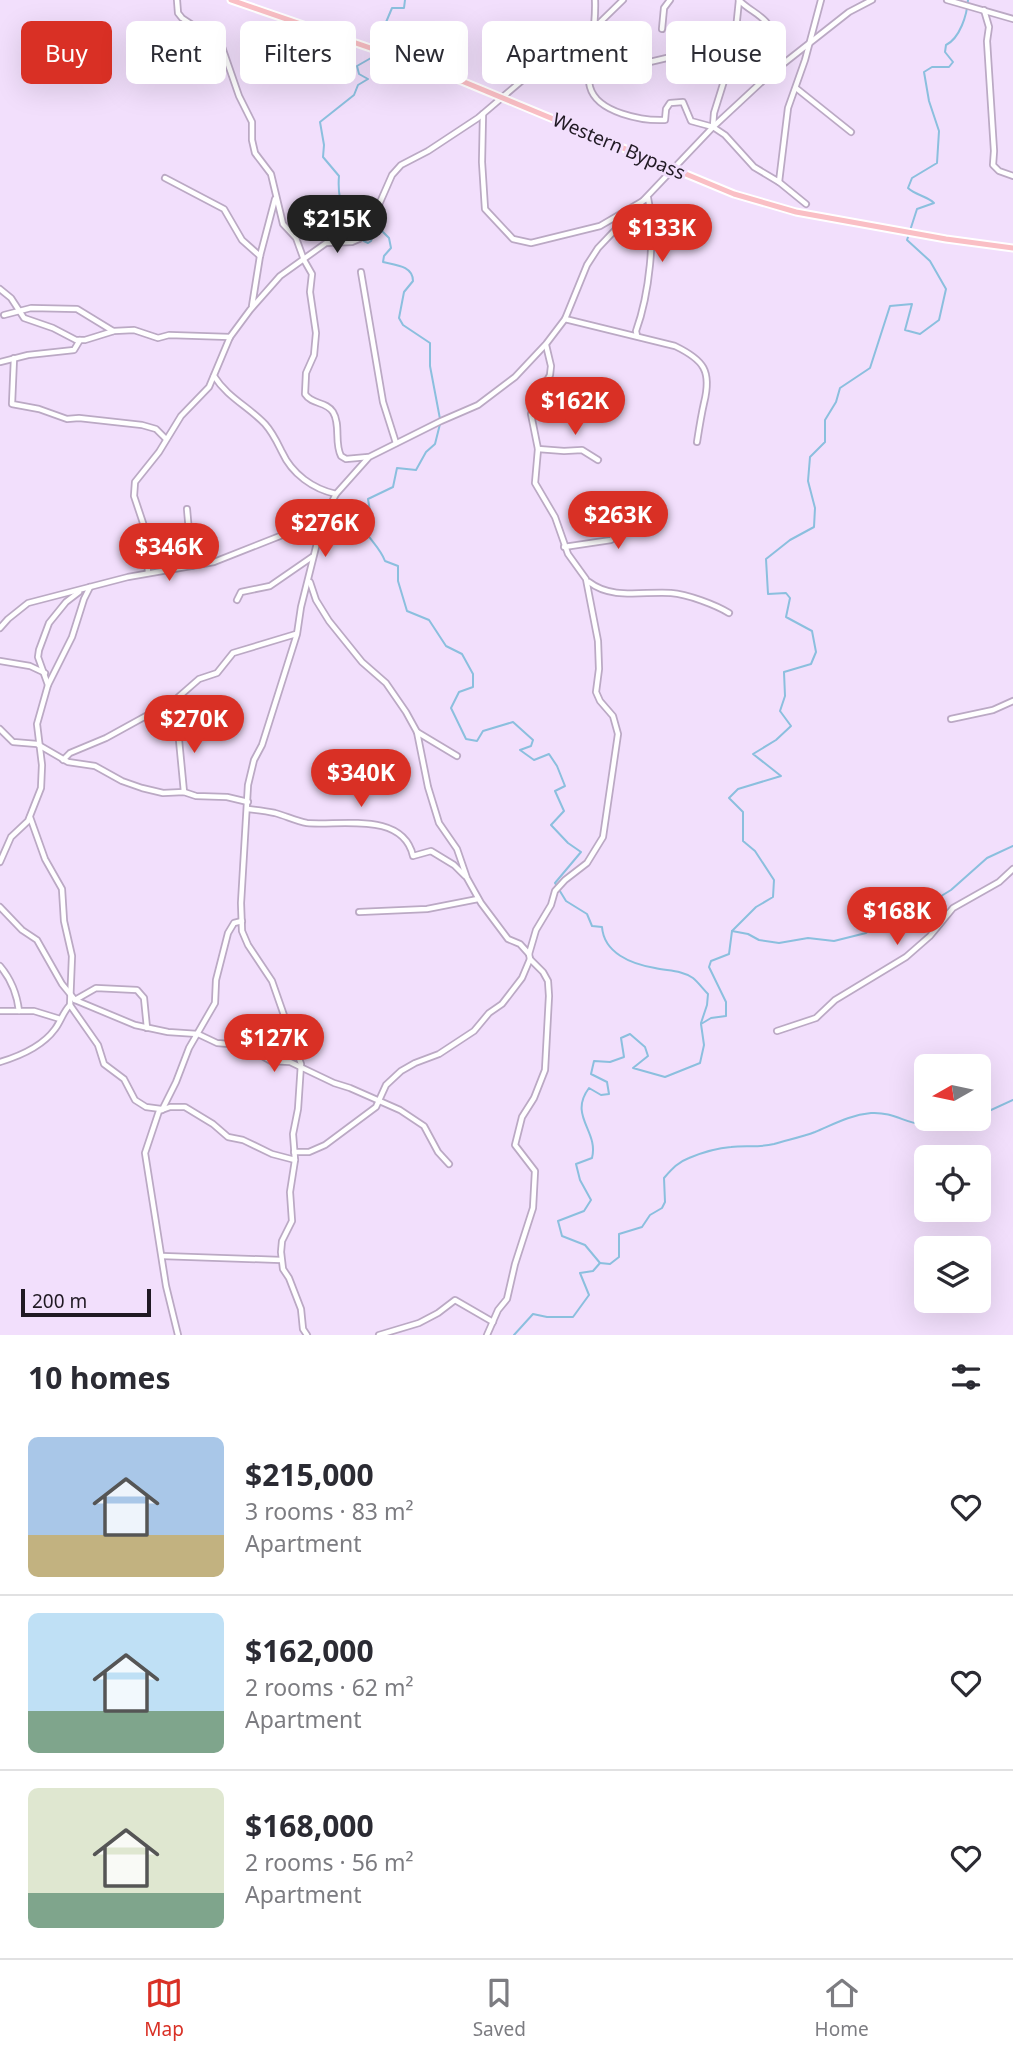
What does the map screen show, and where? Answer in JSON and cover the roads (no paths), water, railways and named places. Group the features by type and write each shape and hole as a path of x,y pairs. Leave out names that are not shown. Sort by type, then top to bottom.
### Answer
{"main road":[{"name":"Western Bypass","path":"231,0 504,97 734,194 796,212 1013,248"}],"street":[{"path":"177,0 178,13 182,18 221,44 239,96 252,122 255,153 271,174 283,224 296,237 312,274 310,292 316,328 314,355 306,373 305,394 311,402 327,407 334,413 338,451 341,456 369,457"},
{"path":"594,21 595,0"},
{"path":"601,21 622,0"},
{"path":"662,29 664,8 670,0"},
{"path":"739,0 765,21"},
{"path":"713,127 714,113 734,49 739,0"},
{"path":"779,182 788,108 821,0"},
{"path":"786,61 849,12 872,0"},
{"path":"947,0 1013,19"},
{"path":"984,10 989,27 987,41 993,165 999,171 1013,176"},
{"path":"148,573 145,529 134,488 135,482 159,452 185,411 209,387 230,337 250,310 280,276 328,242 352,242 359,239 366,231 396,169 442,143 519,84"},
{"path":"589,84 600,101 615,111 645,120 665,120 666,109 670,103 683,102 691,121 713,127 725,135 754,167 779,182 806,204"},
{"path":"307,1335 303,1329 301,1309 281,1260 282,1241 292,1221 290,1181 295,1160 293,1135 298,1109 300,1068 295,1042 272,981 248,945 242,931 242,921 248,785 297,634 323,519 336,494 369,457 488,399 515,377 565,319 591,258 713,127 761,84"},
{"path":"796,88 851,132"},
{"path":"483,114 481,162 485,209 513,239 531,243 590,229 611,221 648,198"},
{"path":"165,178 224,209 242,240 260,256"},
{"path":"637,336 650,252 648,198"},
{"path":"250,310 256,292 260,256 275,199"},
{"path":"361,272 383,402 396,443"},
{"path":"0,289 29,320 80,340 114,331 139,330 158,338 169,335 196,338 230,337"},
{"path":"4,315 43,307 77,309 114,331"},
{"path":"565,319 637,336 691,354 700,361 708,386 697,442"},
{"path":"0,362 74,350 80,340"},
{"path":"546,344 551,366 550,376 534,402 531,414 538,449 534,479 536,487 553,513 564,547 586,579 606,592 679,594 717,606 729,614"},
{"path":"14,358 12,404 39,409 67,419 142,425 156,429 166,439"},
{"path":"214,375 239,403 257,416 272,432 283,455 296,472 317,488 336,494"},
{"path":"538,449 582,450 598,460"},
{"path":"187,509 192,566"},
{"path":"0,628 28,603 148,573 225,558 323,519"},
{"path":"564,547 606,541 625,528 649,526 653,521"},
{"path":"237,600 241,592 270,586 313,556"},
{"path":"309,578 313,594 323,613 362,662 383,680 417,732 433,806 445,834 457,849 478,899 508,939 520,944 543,972 549,985 545,1070 523,1117 515,1145 535,1171 534,1197 507,1299 487,1335"},
{"path":"295,1152 309,1152 325,1145 370,1112 379,1101 386,1085 401,1072 415,1063 439,1054 474,1031 522,978 536,930 551,905 555,891 596,852 603,837 618,734 613,716 596,692 598,641 586,579"},
{"path":"0,862 11,837 30,817 36,803 43,778 38,718 48,685 72,637 90,587"},
{"path":"48,685 38,657 39,650 49,623 66,602 82,590"},
{"path":"63,760 71,753 106,738 175,700 199,679 217,673 233,653 297,634"},
{"path":"0,661 30,666 45,674"},
{"path":"951,719 993,710 1013,701"},
{"path":"177,719 184,792"},
{"path":"0,729 13,742 40,745 63,760 95,766 122,781 142,788 163,793 184,792 196,796 227,797 248,802"},
{"path":"417,732 457,756"},
{"path":"248,809 273,812 305,822 368,822 406,840 410,844 412,856 431,851 454,865 467,878"},
{"path":"30,817 45,859 62,889 64,920 72,956 73,1002"},
{"path":"454,865 460,857"},
{"path":"777,1031 816,1018 835,1000 906,957 937,929 953,908 999,882 1013,869"},
{"path":"359,912 427,909 478,899"},
{"path":"0,907 22,930 37,940 73,1002 78,1018 98,1045 105,1066 124,1079 137,1102 152,1109 185,1107 214,1124 225,1136 295,1160"},
{"path":"178,1335 166,1286 145,1147 189,1048 215,1003 216,980 228,933 234,923 242,921"},
{"path":"0,966 17,996 19,1011"},
{"path":"0,1061 27,1052 45,1040 73,1002 96,988 137,990 144,998 147,1028"},
{"path":"73,1002 147,1028 198,1034 217,1043 255,1052 271,1061 285,1060 400,1110 424,1126 440,1156 449,1164"},
{"path":"0,1011 34,1011 60,1019"},
{"path":"162,1256 281,1260"},
{"path":"379,1335 419,1323 455,1300 493,1322"}],"waterway":[{"path":"387,21 392,8 404,8 405,0"},
{"path":"514,1335 533,1314 573,1317 589,1295 580,1273 593,1271 600,1263 585,1245 562,1236 558,1221 584,1211 591,1200 580,1180 576,1164 592,1158 592,1140 583,1115 583,1098 589,1088 601,1095 609,1094 607,1082 591,1074 594,1061 610,1062 624,1057 621,1038 630,1034 645,1047 648,1056 633,1068 665,1077 700,1063 704,1045 701,1024 711,1018 726,1016 726,1002 709,967 711,961 729,954 732,931 756,907 773,897 774,880 755,851 743,841 743,812 729,798 738,789 781,776 753,754 776,740 791,726 780,711 785,696 784,672 811,664 816,652 812,631 786,617 790,598 786,593 768,594 766,559 790,540 814,527 815,508 808,481 810,457 825,442 825,420 836,402 840,388 870,368 890,306 912,304 905,330 920,334 939,320 946,289 930,261 907,240 917,209 934,203 908,188 912,178 937,163 939,131 929,101 924,72 932,67 949,67 953,62 945,52 946,45 962,26 968,0"},
{"path":"370,59 357,66 359,74 368,79 358,85 354,95 320,122 323,157 339,176 341,204 353,232 368,243 374,231 379,228 389,238 391,248 384,256 383,262 403,267 412,276 413,281 404,292 399,318 403,325 430,343 430,366 440,419"},
{"path":"440,424 435,444 426,452 416,470 397,468 393,487 368,499 370,511 360,520 362,526 385,561 398,566 398,581 407,611 429,620 446,646 462,654 473,674 473,687 459,692 451,708 466,739 477,741 483,731 513,722 533,740 531,746 520,750 534,760 549,754 557,766 565,786 555,791 564,811 551,825 581,852 555,883 566,901 587,914 592,926 602,927 608,944 620,956 646,966 684,973 695,980 708,994 701,1023"},
{"path":"732,931 779,943 808,938 834,941 866,933 893,911 920,907 933,901 951,890 987,858 1013,846"},
{"path":"991,1110 1013,1100"},
{"path":"600,1263 610,1264 619,1257 619,1234 642,1227 650,1215 662,1208 665,1202 664,1178 678,1164 689,1158 736,1146 774,1144 863,1114 882,1113 914,1123"}]}
